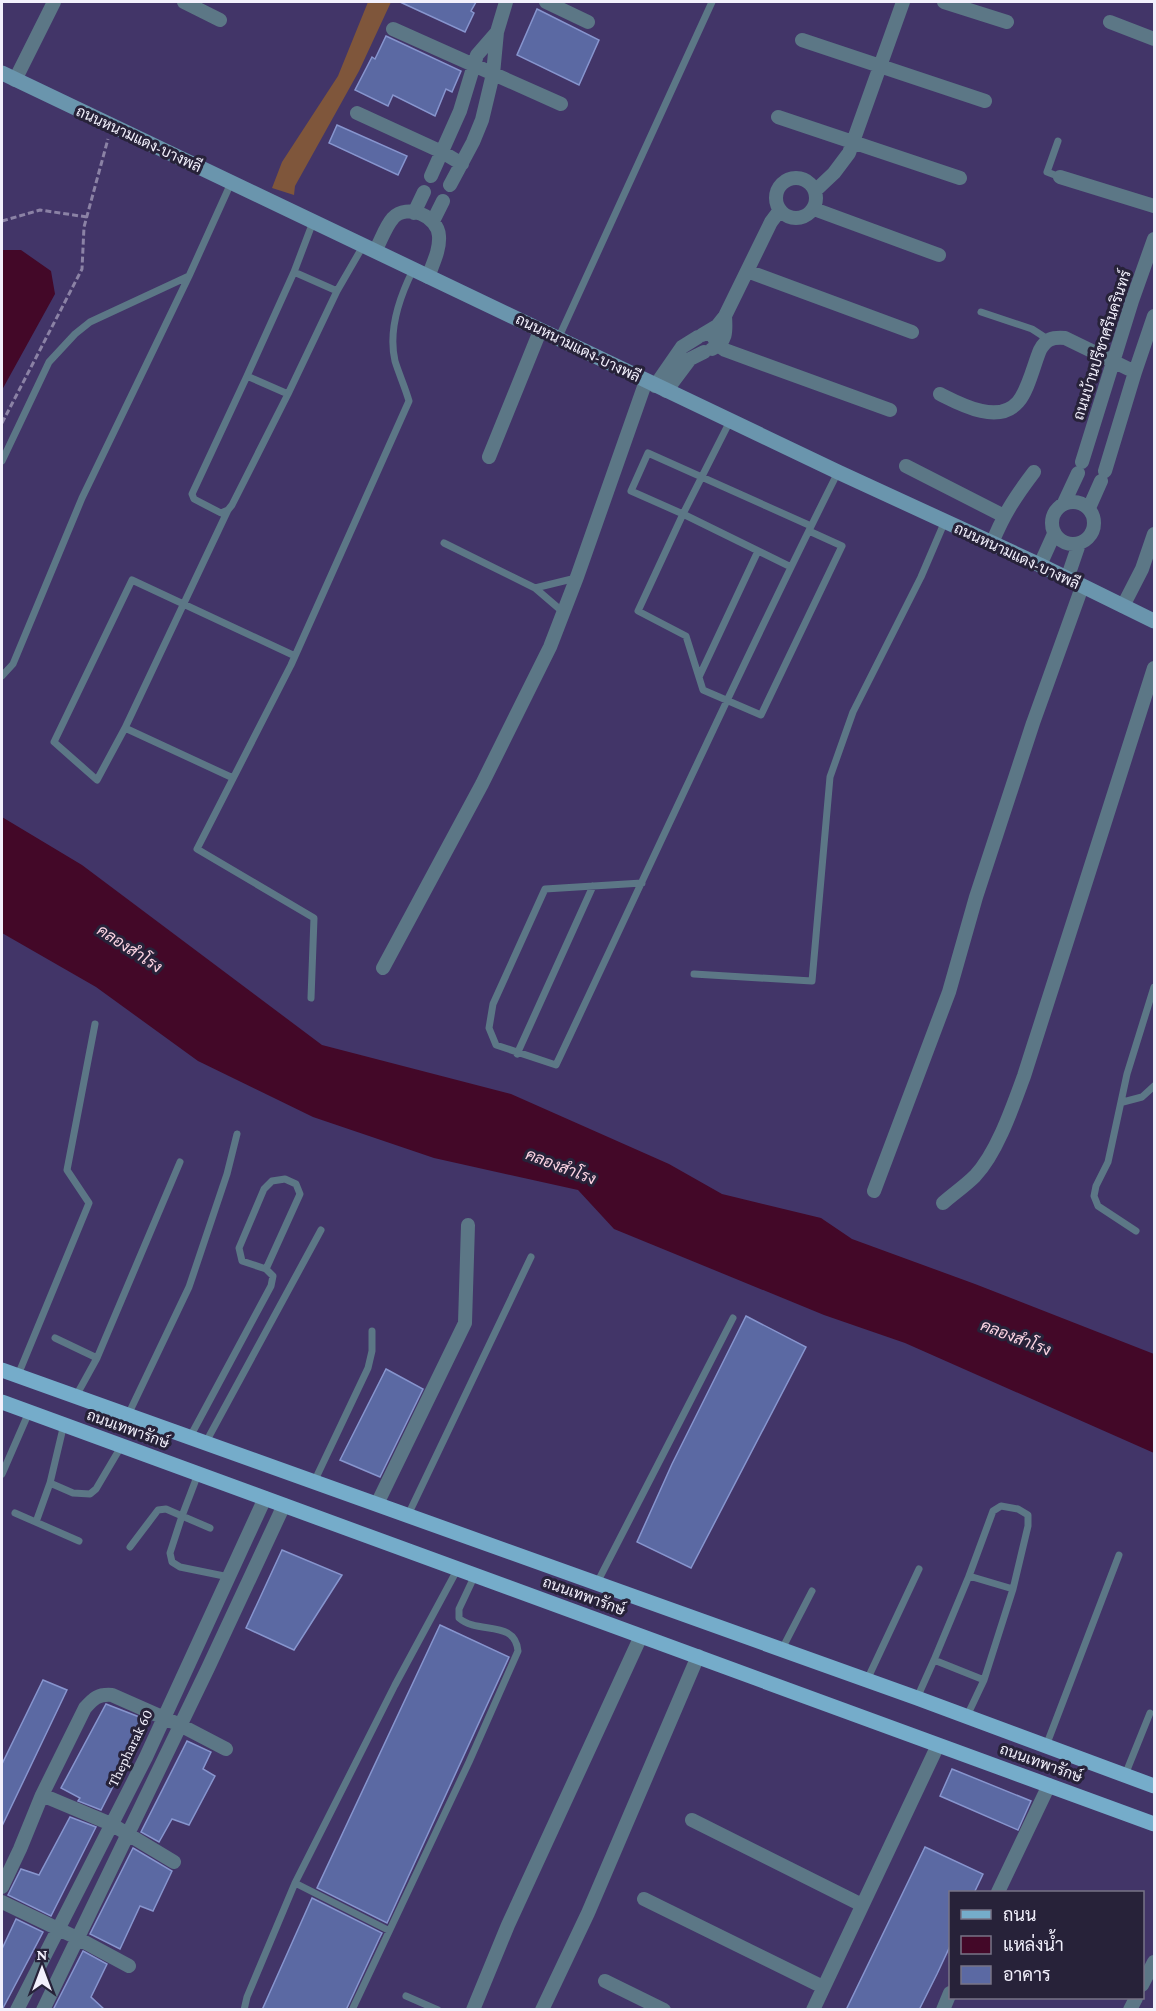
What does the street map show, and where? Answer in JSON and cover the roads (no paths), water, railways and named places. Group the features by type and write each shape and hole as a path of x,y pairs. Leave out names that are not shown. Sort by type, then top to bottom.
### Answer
{"main road":[{"name":"ถนนหนามแดง-บางพลี","path":"8,77 1155,621"},
{"name":"ถนนเทพารักษ์","path":"2,1370 782,1649 1155,1786"},
{"name":"ถนนเทพารักษ์","path":"2,1402 1155,1824"}],"street":[{"path":"8,77 54,2"},
{"path":"184,2 220,20"},
{"path":"450,185 482,120 493,74 497,32 506,2"},
{"path":"546,2 588,22"},
{"path":"816,190 840,166 853,142 903,2"},
{"path":"944,2 1007,22"},
{"path":"1110,22 1155,39"},
{"path":"393,29 561,104"},
{"path":"431,176 460,111 477,55 497,32"},
{"path":"802,40 985,101"},
{"path":"357,113 442,152 462,164"},
{"path":"778,117 960,178"},
{"path":"801,177 810,182 816,190 817,199 814,209 807,216 797,218 787,216 780,210 776,201 777,191 782,182 791,178 801,177"},
{"path":"1060,177 1155,206"},
{"path":"414,213 424,192"},
{"path":"433,221 443,201"},
{"path":"814,209 939,255"},
{"path":"383,968 482,784 550,647 656,386 682,347 717,326 725,316 771,222 780,210"},
{"path":"369,248 399,213 407,211 433,221 438,229 438,249 428,277"},
{"name":"ถนนบ้านปรีชาศรีนครินทร์","path":"1064,503 1080,467 1112,362 1155,239"},
{"path":"747,271 912,332"},
{"path":"656,386 690,359 710,349 724,338 725,316"},
{"path":"1089,508 1103,476 1155,316"},
{"path":"489,456 540,330"},
{"path":"703,334 710,349"},
{"path":"940,394 968,408 982,412 996,412 1008,408 1018,403 1044,342 1053,338 1065,338 1135,372"},
{"path":"710,349 725,350 890,410"},
{"path":"906,466 1004,516"},
{"path":"992,543 1013,499 1034,472"},
{"path":"1041,565 1054,534 1052,520 1054,513 1064,503 1078,502 1089,508 1094,516 1094,530 1085,541 1079,544 1062,542 1054,534"},
{"path":"1123,606 1142,569 1155,534"},
{"path":"1067,579 1079,544"},
{"path":"874,1191 949,992 976,897 1033,723 1082,587"},
{"path":"943,1203 976,1175 993,1148 1014,1103 1155,668"},
{"path":"377,1504 465,1323 468,1225"},
{"name":"Thepharak 60","path":"17,2010 146,1757 265,1498"},
{"path":"44,2010 284,1505"},
{"path":"473,2010 508,1924 641,1636"},
{"path":"542,2010 588,1913 698,1656"},
{"path":"191,1659 208,1668"},
{"path":"2,1887 42,1795 85,1708 101,1694 112,1695 180,1725 226,1749"},
{"path":"813,2010 938,1745"},
{"path":"999,1891 1049,1785"},
{"path":"42,1795 128,1832 174,1862"},
{"path":"692,1820 862,1905"},
{"path":"644,1899 823,1987"},
{"path":"2,1902 129,1966"},
{"path":"1144,1983 1155,1962"},
{"path":"604,1981 663,2010"}],"lane":[{"path":"558,339 712,2"},
{"path":"1058,141 1047,172 1060,177"},
{"path":"2,675 13,664 82,498 231,183"},
{"path":"228,510 221,513 194,499 192,494 248,376 294,272 313,222"},
{"path":"295,656 185,604 132,580 54,742 97,780 125,728 185,604 228,510 338,291 369,248"},
{"path":"311,998 314,918 196,849 295,656 409,401 393,344 400,297 413,270"},
{"path":"294,272 338,291"},
{"path":"2,461 49,362 75,334 90,322 189,276"},
{"path":"981,312 1032,329 1049,340"},
{"path":"248,376 288,394"},
{"path":"730,421 702,478 683,514 638,611 686,636 703,690 760,715 842,546 810,529 702,478 648,453 631,491 683,514 791,567"},
{"path":"642,883 545,889 493,1004 489,1028 496,1045 517,1054 556,1065 838,472"},
{"path":"694,974 812,981 830,777 853,712 921,577 945,521"},
{"path":"444,543 535,588 563,612"},
{"path":"699,677 758,551"},
{"path":"535,588 577,577"},
{"path":"125,728 233,778"},
{"path":"517,1054 593,886"},
{"path":"1136,1231 1098,1206 1094,1196 1107,1162 1123,1102 1127,1074 1155,987"},
{"path":"18,1376 89,1203 67,1170 95,1024"},
{"path":"1123,1102 1142,1097 1155,1086"},
{"path":"128,1415 189,1287 227,1174 237,1134"},
{"path":"76,1396 97,1358 180,1162"},
{"path":"190,1437 271,1286 273,1276 266,1269 242,1261 239,1248 264,1189 272,1181 285,1179 296,1184 300,1194 266,1269"},
{"path":"206,1442 321,1230"},
{"path":"408,1515 531,1257"},
{"path":"597,1583 733,1318"},
{"path":"314,1482 368,1368 372,1351 372,1331"},
{"path":"55,1338 97,1358"},
{"path":"2,1474 29,1412"},
{"path":"36,1522 50,1483 64,1424"},
{"path":"50,1483 73,1493 90,1494 96,1489 122,1445"},
{"path":"198,1473 170,1553 172,1563 229,1577"},
{"path":"917,1698 969,1576 993,1511 1001,1506 1018,1509 1028,1515 1028,1526 1013,1589 984,1680 967,1716"},
{"path":"130,1547 158,1510 166,1509 210,1528"},
{"path":"15,1513 79,1541"},
{"path":"1046,1746 1119,1555"},
{"path":"244,2010 247,1997 295,1883 395,1685 458,1569"},
{"path":"867,1680 919,1569"},
{"path":"352,2010 388,1930 470,1762 518,1651 517,1641 513,1635 465,1624 459,1618 459,1609 475,1575"},
{"path":"969,1576 1013,1589"},
{"path":"782,1649 812,1591"},
{"path":"934,1660 984,1680"},
{"path":"1125,1774 1150,1713"},
{"path":"295,1883 388,1930"},
{"path":"406,1996 438,2010"}],"water":[{"path":"2,250 21,250 51,271 55,294 2,390"},
{"name":"คลองสำโรง","path":"2,817 82,865 322,1045 511,1094 669,1164 722,1194 821,1218 852,1239 1154,1354 1154,1453 905,1343 824,1315 614,1229 578,1190 434,1158 313,1117 198,1061 96,987 2,933"}]}
